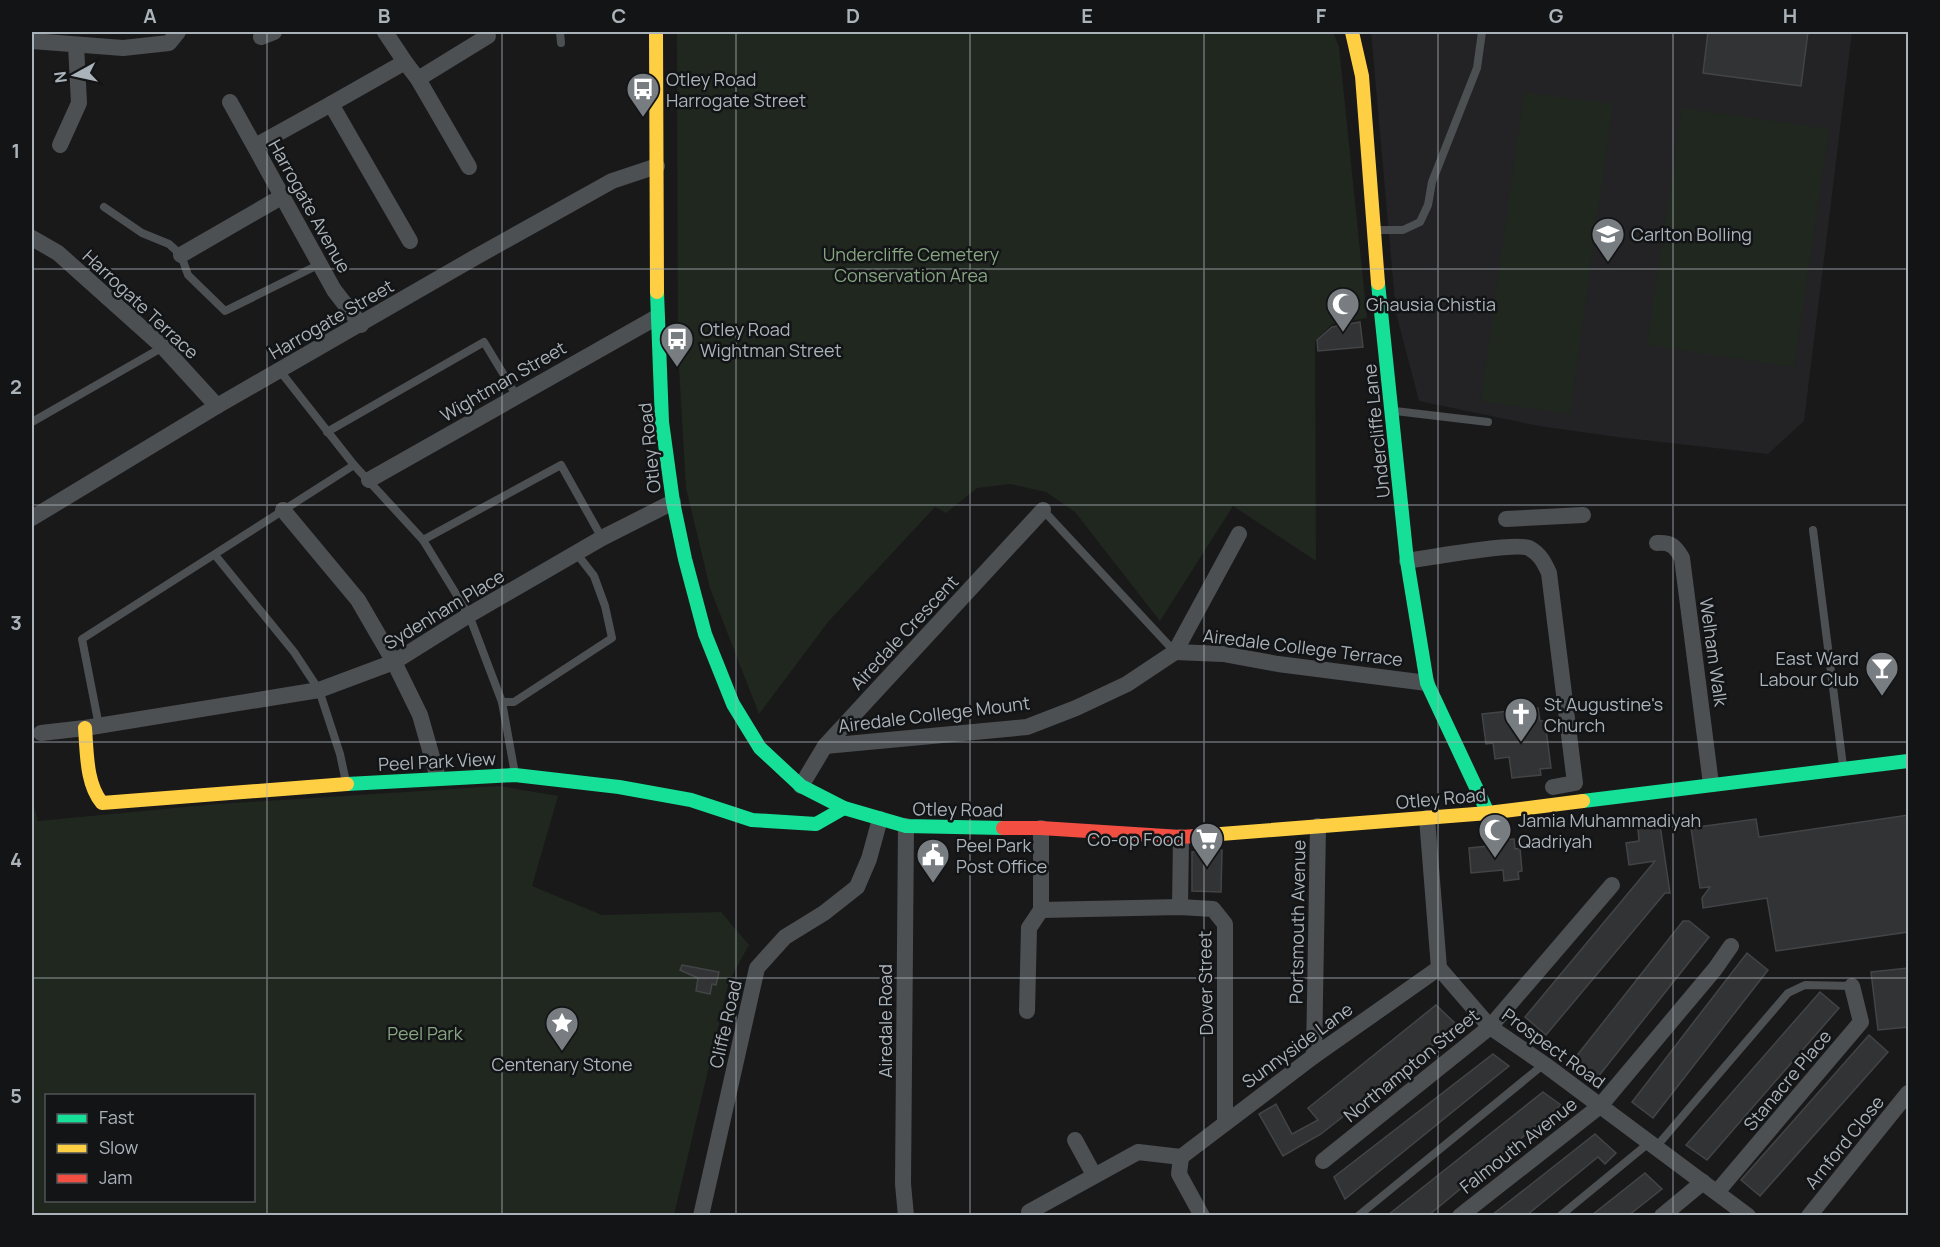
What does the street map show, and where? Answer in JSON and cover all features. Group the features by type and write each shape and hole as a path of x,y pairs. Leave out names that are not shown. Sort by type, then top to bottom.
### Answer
{"main road":[{"name":"Otley Road","path":"656,32 657,317 662,422 673,502 705,634 733,704 760,748 801,786 844,808 906,826 1041,828 1181,837 1488,813 1908,761"},
{"name":"Undercliffe Lane","path":"1352,32 1362,76 1373,230 1407,561 1427,683 1488,813"},
{"name":"Peel Park View","path":"92,727 92,783 96,796 102,803 346,784 515,775 619,787 691,800 752,820 816,824 844,808"}],"street":[{"path":"32,41 123,48 169,43 178,32"},
{"path":"386,32 418,79 469,166"},
{"path":"418,79 488,36 486,32"},
{"path":"60,145 79,103 76,45"},
{"path":"255,146 405,62"},
{"name":"Harrogate Avenue","path":"230,102 334,290 361,325"},
{"path":"332,104 410,242"},
{"name":"Harrogate Street","path":"32,518 217,406 474,258 612,181 657,166"},
{"path":"181,255 283,196"},
{"name":"Harrogate Terrace","path":"32,238 58,253 163,347 217,406"},
{"name":"Wightman Street","path":"369,480 657,317"},
{"name":"Sydenham Place","path":"42,733 319,690 394,662 469,615 602,538 673,502"},
{"path":"284,510 357,600 394,662 420,715 438,778"},
{"name":"Airedale Crescent","path":"801,786 825,746 1042,510"},
{"path":"1506,519 1583,515"},
{"path":"1524,519 1527,547"},
{"path":"1175,652 1239,534"},
{"name":"Welham Walk","path":"1657,543 1666,542 1675,546 1682,558 1711,784"},
{"path":"1407,561 1527,547 1540,556 1549,573 1575,783 1552,787"},
{"name":"Airedale College Terrace","path":"1175,652 1223,654 1278,664 1427,683"},
{"name":"Airedale College Mount","path":"825,746 1027,727 1076,708 1127,684 1175,652"},
{"path":"1427,818 1439,968"},
{"name":"Cliffe Road","path":"701,1215 758,968 785,937 824,913 857,887 869,859 880,819"},
{"name":"Airedale Road","path":"906,826 903,1184 906,1215"},
{"name":"Portsmouth Avenue","path":"1314,1056 1318,826"},
{"path":"1026,1011 1029,928 1041,910 1041,828"},
{"path":"1180,907 1181,837"},
{"name":"Northampton Street","path":"1323,1161 1490,1027 1612,885"},
{"name":"Dover Street","path":"1041,910 1180,907 1213,909 1225,924 1225,1124"},
{"name":"Falmouth Avenue","path":"1460,1215 1600,1106 1715,969 1731,945"},
{"name":"Prospect Road","path":"1439,968 1490,1027 1544,1064 1748,1215"},
{"name":"Sunnyside Lane","path":"1181,1157 1314,1056 1439,968"},
{"name":"Stanacre Place","path":"1717,1192 1862,1022 1852,986"},
{"name":"Arnford Close","path":"1809,1215 1908,1093"},
{"path":"1075,1140 1094,1175"},
{"path":"1029,1212 1138,1152 1181,1157 1179,1174 1202,1215"},
{"path":"1662,1215 1703,1182"}],"lane":[{"path":"560,32 561,43"},
{"path":"1373,230 1403,230 1420,222 1428,205 1432,182 1477,68 1482,32"},
{"path":"104,207 142,233 169,244 181,255 188,275 225,311 320,264"},
{"path":"327,432 484,342 516,395"},
{"path":"32,422 163,347"},
{"path":"280,371 354,465 423,540 469,615 502,702 515,775"},
{"path":"1392,410 1488,422"},
{"path":"92,727 82,639 354,465"},
{"path":"423,540 561,465 602,538"},
{"path":"1042,510 1175,652"},
{"path":"1812,530 1843,769"},
{"path":"502,702 514,702 612,638 605,606 594,576 577,554"},
{"path":"215,555 294,652 319,690 340,754 346,784"},
{"path":"1560,1215 1653,1144 1788,993 1805,985 1852,986"},
{"path":"1358,1215 1544,1064"}],"shaded area":[{"name":"Carlton Bolling","path":"1371,32 1852,32 1804,421 1768,454 1539,426 1419,401 1396,313"}],"green space":[{"name":"Undercliffe Cemetery Conservation Area","path":"677,32 1333,32 1339,47 1367,318 1332,324 1315,341 1316,561 1233,506 1160,621 1075,512 1046,492 1010,484 977,488 946,513 935,507 828,622 759,714 710,588 686,488 678,351"},
{"path":"1524,92 1613,104 1570,414 1481,401"},
{"path":"1682,108 1829,129 1794,367 1647,345"},
{"name":"Peel Park","path":"499,786 558,796 532,886 602,915 721,912 749,945 729,981 674,1215 32,1215 32,799 38,821 217,804"}],"building":[{"path":"1708,32 1808,32 1801,86 1703,73"},
{"name":"Ghausia Chistia","path":"1360,322 1363,347 1318,351 1317,340 1332,327"},
{"name":"St Augustine's Church","path":"1538,708 1540,721 1545,721 1551,768 1540,769 1541,775 1512,778 1509,757 1495,759 1493,743 1486,744 1482,714"},
{"path":"1908,815 1908,932 1776,951 1767,898 1703,908 1702,898 1710,887 1700,888 1691,828 1756,819 1759,837"},
{"path":"1660,825 1670,893 1665,893 1546,1035 1525,1017 1655,861 1629,865 1626,843 1639,841 1638,829"},
{"name":"Jamia Muhammadiyah Qadriyah","path":"1514,839 1515,849 1520,848 1522,871 1518,872 1519,879 1504,881 1503,870 1471,873 1469,848 1498,845 1498,840"},
{"name":"Co-op Food","path":"1222,850 1221,892 1192,891 1192,852"},
{"path":"1683,921 1689,921 1709,937 1598,1077 1575,1058"},
{"path":"1747,953 1768,970 1653,1118 1632,1102"},
{"path":"682,965 719,972 716,985 712,984 710,994 696,991 698,978 680,970"},
{"path":"1908,968 1908,1027 1878,1030 1871,972"},
{"path":"1820,992 1839,1008 1707,1160 1686,1145"},
{"path":"1436,1005 1458,1026 1321,1134 1283,1156 1259,1114 1276,1104 1292,1134 1318,1120 1308,1108"},
{"path":"1869,1035 1888,1052 1760,1196 1741,1180"},
{"path":"1493,1054 1509,1066 1345,1199 1334,1177"},
{"path":"1543,1092 1561,1105 1429,1215 1388,1215"},
{"path":"1595,1134 1616,1153 1605,1164 1598,1157 1527,1215 1492,1215"},
{"path":"1645,1173 1662,1189 1629,1215 1592,1215"}],"traffic: fast":[{"path":"1378,283 1407,561 1427,683 1488,813"},
{"path":"657,292 662,422 673,502 685,559 705,634 733,704 760,748 801,786 844,808 906,826 1003,828"},
{"path":"1583,801 1908,761"},
{"path":"347,784 515,775 619,787 691,800 752,820 816,824 844,808"}],"traffic: slow":[{"path":"656,32 657,292"},
{"path":"1352,32 1362,76 1378,283"},
{"path":"85,728 90,777 102,803 347,784"},
{"path":"1195,836 1488,813 1583,801"}],"traffic: jam":[{"path":"1003,828 1195,836"}],"place":[{"name":"Otley Road Harrogate Street","path":"643,118"},
{"name":"Carlton Bolling","path":"1608,263"},
{"name":"Ghausia Chistia","path":"1343,333"},
{"name":"Otley Road Wightman Street","path":"677,368"},
{"name":"East Ward Labour Club","path":"1882,697"},
{"name":"St Augustine's Church","path":"1521,743"},
{"name":"Jamia Muhammadiyah Qadriyah","path":"1495,859"},
{"name":"Co-op Food","path":"1207,868"},
{"name":"Peel Park Post Office","path":"933,884"},
{"name":"Centenary Stone","path":"562,1052"}]}
